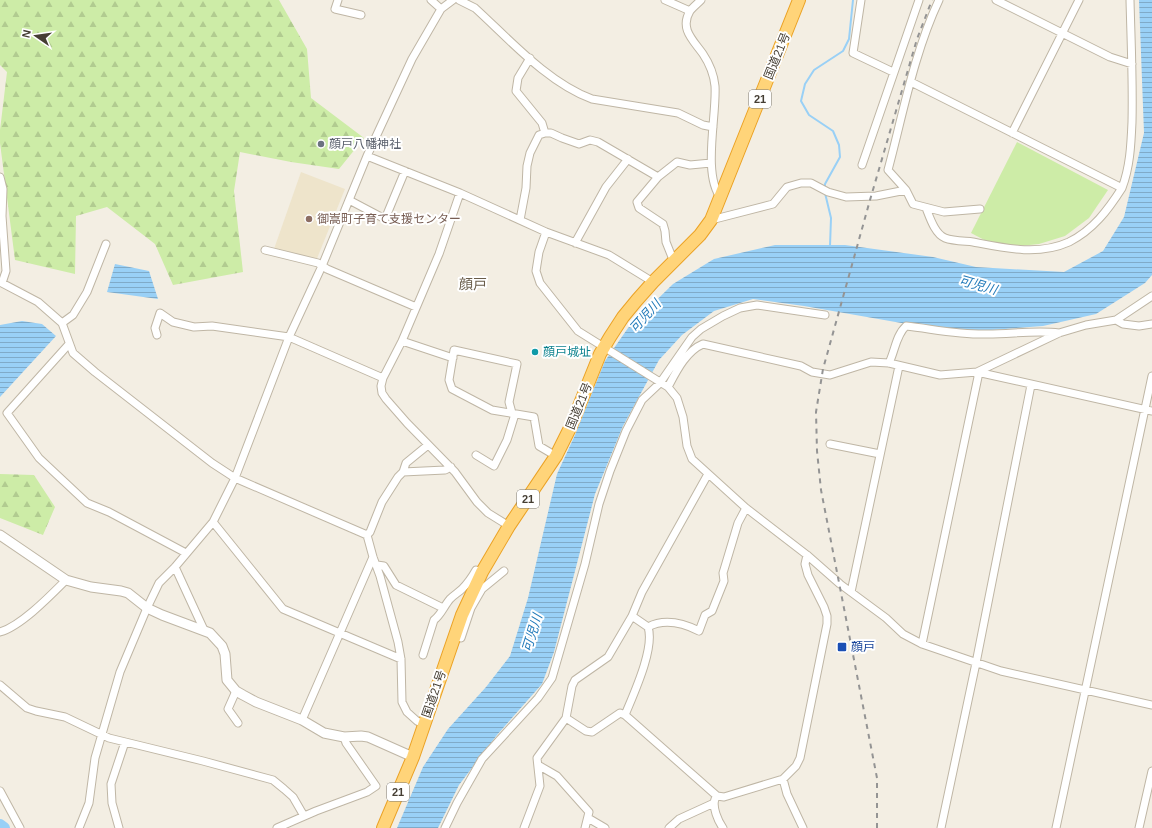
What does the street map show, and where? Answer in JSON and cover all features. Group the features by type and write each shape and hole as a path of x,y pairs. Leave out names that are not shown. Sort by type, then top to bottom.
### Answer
{"highway":[{"name":"国道21号","path":"383,828 413,757 462,615 478,587 482,572 509,526 556,456 623,317 653,282 700,235 711,220 799,0"}],"street":[{"path":"338,0 335,10 361,15"},
{"path":"431,0 441,9"},
{"path":"79,828 89,803 95,758 120,672 147,608 159,583 175,567 213,522 235,478 289,337 322,266 367,156 412,59 441,9 453,0"},
{"path":"459,0 474,8 556,80 579,94 592,98 678,113 703,125 713,127"},
{"path":"665,0 690,11"},
{"path":"701,0 690,11 686,27 688,34 703,55 711,70 715,85 711,162 716,191 721,198"},
{"path":"862,0 853,53 893,72"},
{"path":"862,165 919,0"},
{"path":"939,0 928,26 911,82 888,170 906,190 913,204 944,212 980,209"},
{"path":"996,0 1110,57 1132,64"},
{"path":"1012,133 1079,0"},
{"path":"926,208 933,225 944,238 1027,250 1046,248 1069,242 1089,228 1107,211 1122,188 1127,176 1131,146 1133,86 1130,0"},
{"path":"530,58 518,78 516,91 542,123 545,133"},
{"path":"911,82 1122,188"},
{"path":"520,220 526,188 527,166 530,152 539,136 545,133 551,133 579,144 590,140 598,142 658,177"},
{"path":"367,156 460,193 546,232 609,255 653,282"},
{"path":"575,243 606,187 628,159"},
{"path":"676,260 666,242 663,224 638,208 637,202 658,177 677,162 690,165 711,162"},
{"path":"349,200 385,219 405,171"},
{"path":"0,177 3,189 2,216 6,271 1,283 38,302 62,323 73,353 95,372 212,463 235,478 367,535"},
{"path":"711,220 773,204 787,187 801,183 811,183 828,192 846,197 876,196 906,190"},
{"path":"460,193 440,254 402,341 383,378 381,386 382,393 428,445 451,467 488,513 509,526"},
{"path":"546,232 536,271 540,283 578,331 668,387 677,398 683,417 687,446 692,459 746,508 807,555 850,592 886,618 903,634 922,644 976,663 1152,705"},
{"path":"62,323 73,314 87,292 106,244"},
{"path":"265,250 318,263 416,307"},
{"path":"977,372 1059,333 1086,325 1116,320 1152,296"},
{"path":"445,828 457,803 482,759 538,698 552,678 585,564 599,504 610,470 637,409 649,392 660,382 692,337 710,323 740,308 757,305 825,315"},
{"path":"157,335 155,328 160,313 173,322 194,327 212,326 289,337 383,378"},
{"path":"1116,320 1123,324 1139,326 1152,324"},
{"path":"889,363 900,331 906,326 966,334 1059,333"},
{"path":"402,341 453,358"},
{"path":"69,344 7,414 39,458 87,503 109,512 186,553"},
{"path":"668,387 688,355 698,346 703,344 801,366 812,372 830,375 872,362 889,363 940,375 977,372 1148,411"},
{"path":"476,455 494,466 507,440 513,414 509,402 517,364 454,350 449,380 452,389 492,410 513,414 534,417 539,446 556,456"},
{"path":"850,592 899,366"},
{"path":"922,644 978,378 977,372"},
{"path":"1056,828 1148,411 1152,376"},
{"path":"941,828 976,663 1031,385"},
{"path":"830,444 880,454"},
{"path":"367,535 370,532 382,502 398,477 403,472 406,463 428,445"},
{"path":"403,472 444,470 451,467"},
{"path":"524,828 540,786 538,758 566,718 572,686 575,680 608,656 632,616 642,592 708,474"},
{"path":"648,627 654,624 668,622 688,626 699,631 705,615 712,611 724,581 723,573 725,566 738,523 746,508"},
{"path":"213,522 283,609 401,659"},
{"path":"0,535 66,580 91,588 121,590 132,596 147,608 175,621 210,633 222,646 225,654 227,680 236,691 256,702 302,720 324,733 344,737 368,737 413,757"},
{"path":"367,535 373,557 377,565 398,642 401,659 402,702 407,712 417,721 424,724"},
{"path":"669,828 679,819 715,799 783,779 796,766 800,758 827,624 827,616 824,607 808,575 805,564 807,555"},
{"path":"302,720 373,557"},
{"path":"377,565 384,566 396,585 443,608"},
{"path":"175,567 204,630"},
{"path":"423,654 434,620 452,598 470,580 476,570 482,572"},
{"path":"461,638 478,587 504,571"},
{"path":"0,632 6,631 31,612 66,580"},
{"path":"625,715 644,667 650,633 648,627 632,616"},
{"path":"0,685 28,708 36,712 65,717 109,738 211,763 272,780 293,797 304,816"},
{"path":"236,691 228,709 238,723"},
{"path":"566,718 586,731 592,732 620,713 625,715 715,799 718,821 723,828"},
{"path":"277,828 367,792 376,786 346,743 344,737"},
{"path":"120,828 112,802 111,784 125,742"},
{"path":"538,765 557,776 589,812 585,828"},
{"path":"1139,828 1152,771"},
{"path":"783,779 787,794 803,828"},
{"path":"0,791 20,828"},
{"path":"588,818 605,828"}],"shaded area":[{"name":"御嵩町子育て支援センター","path":"301,172 345,189 316,261 274,249"}],"green space":[{"path":"0,0 279,0 307,49 311,98 364,138 339,169 291,162 240,152 234,191 243,272 173,285 155,244 107,207 76,216 75,274 15,260 0,143 0,130 7,72 0,65"},
{"path":"1017,142 1108,190 1089,218 1065,236 1039,244 1020,246 990,243 971,233"},
{"path":"0,474 34,475 55,507 43,535 0,518"}],"water":[{"name":"可児川","path":"1139,0 1152,0 1152,275 1145,283 1096,314 1043,326 978,331 907,324 804,306 753,299 714,311 682,335 659,360 623,426 595,494 554,652 542,684 497,735 459,785 438,828 397,828 423,767 448,729 486,687 510,656 528,598 557,474 575,435 605,361 628,328 673,284 714,259 775,245 845,245 933,257 976,267 1064,272 1103,251 1124,217 1144,133"},
{"path":"115,264 149,271 158,299 107,292"},
{"path":"22,321 42,324 56,336 0,397 0,325"}],"waterway":[{"path":"825,189 825,184 840,157 839,145 833,131 809,115 801,101 805,84 814,70 843,51 849,39 853,0"},
{"path":"825,193 831,218 830,246"},
{"path":"0,825 4,828"}],"railway":[{"path":"877,828 877,778 821,490 817,451 816,412 823,369 870,200 917,39 932,0"}],"place":[{"name":"顔戸八幡神社","path":"321,144"},
{"name":"御嵩町子育て支援センター","path":"309,219"},
{"name":"顔戸城址","path":"535,352"},
{"name":"顔戸","path":"842,647"}],"district":[{"name":"顔戸","path":"473,284"}]}
